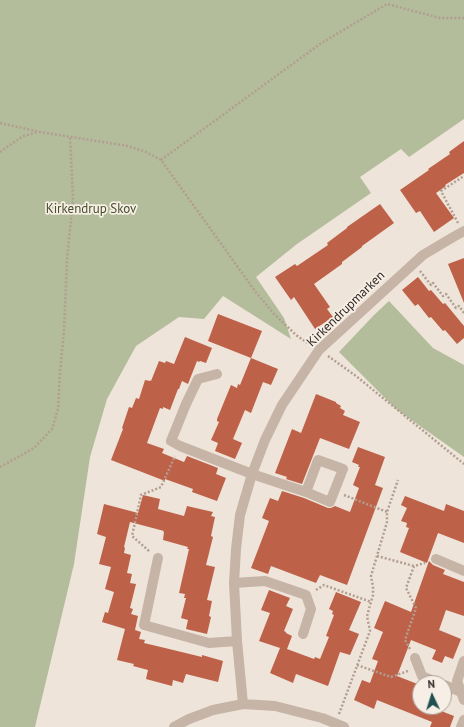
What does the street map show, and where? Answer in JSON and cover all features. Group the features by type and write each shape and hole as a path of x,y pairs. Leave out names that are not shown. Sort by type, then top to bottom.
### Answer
{"street":[{"name":"Kirkendrupmarken","path":"243,704 237,641 234,582 236,550 240,515 252,474 265,440 282,405 319,350 413,263 423,255 463,232"},
{"path":"217,374 198,379 171,441 180,446 252,474 306,492 330,502 343,469 318,460 306,492"},
{"path":"158,558 144,625 209,643 237,641"},
{"path":"436,559 464,571"},
{"path":"234,582 265,581 306,596 311,609 303,634"},
{"path":"463,695 457,681 464,661"},
{"path":"417,663 422,675"},
{"path":"452,689 463,695"},
{"path":"174,727 189,718 213,710 243,704 275,706 322,718 340,725"},
{"path":"461,727 464,720"}],"path":[{"path":"161,160 320,44 387,4 440,18 464,18"},
{"path":"0,123 40,132 128,146 146,152 161,160 255,291 274,314 296,335 356,376 464,464"},
{"path":"0,152 23,136 40,132"},
{"path":"0,467 34,448 48,434 52,429 58,409 64,331 67,260 73,199 70,136"},
{"path":"463,232 441,191 464,176"},
{"path":"413,263 431,285 433,283 443,296 446,294 456,308 459,306 464,313"},
{"path":"158,558 132,536 141,495 161,487 180,446"},
{"path":"340,725 357,665 370,631 367,616 373,594 371,576 387,522 387,512 398,480"},
{"path":"334,492 387,512"},
{"path":"377,556 414,566 436,559"},
{"path":"357,665 391,677 417,663 405,640 416,608 406,588 414,566"},
{"path":"306,596 324,585 371,602"}],"green space":[{"name":"Kirkendrup Skov","path":"0,0 464,0 464,119 409,157 401,149 360,177 371,193 297,244 256,277 284,318 291,339 223,296 204,319 179,317 136,346 107,399 90,457 74,564 35,727 0,727"},
{"path":"389,301 433,348 464,365 464,457 396,409 339,352"}],"building":[{"path":"464,141 464,173 445,185 446,186 436,193 454,218 434,232 420,211 416,213 400,190 450,154 449,152"},
{"path":"380,204 394,223 314,284 330,307 327,309 333,317 315,329 294,297 291,300 275,277 295,264 297,266 328,245 327,243 347,227"},
{"path":"464,258 464,303 448,264"},
{"path":"418,277 429,291 431,290 443,304 445,303 464,326 464,338 457,344 431,317 429,318 418,304 415,306 402,290"},
{"path":"218,314 262,331 251,358 208,341"},
{"path":"185,337 212,348 206,363 197,361 188,384 182,381 170,410 163,407 163,409 160,408 147,443 164,449 162,453 184,462 187,456 218,468 216,474 226,478 217,501 192,492 193,489 165,479 165,481 111,460 123,429 122,428 129,407 132,408 136,398 139,399 145,380 151,381 159,361 165,363 166,361 174,364"},
{"path":"251,358 278,369 271,385 263,382 251,413 245,410 233,439 242,443 235,459 215,451 218,443 211,440 219,422 217,419 231,385 237,388 238,384 240,385"},
{"path":"316,394 336,402 341,406 340,408 345,411 343,415 360,422 349,449 320,438 302,484 286,479 287,477 275,473 292,429 301,433"},
{"path":"358,447 385,457 375,485 383,488 347,585 320,575 316,583 271,566 268,574 251,568 269,521 262,518 270,498 278,501 282,491 328,508 335,506 350,512 359,488 353,485 360,467 352,462"},
{"path":"143,495 160,499 158,509 184,516 187,506 213,512 211,516 215,517 211,536 213,537 206,565 215,567 207,600 212,601 209,616 211,617 207,634 186,629 188,620 181,618 186,598 184,598 185,594 179,593 189,549 187,549 188,547 163,540 164,531 130,522 124,553 131,555 127,573 132,574 130,583 136,584 130,608 133,609 131,614 138,616 135,630 141,632 139,639 145,640 144,643 223,661 218,682 186,674 183,683 173,680 172,686 146,679 148,670 133,666 134,664 117,660 125,629 102,622 105,612 108,613 114,592 105,589 111,567 99,564 106,537 97,534 104,504 138,513"},
{"path":"405,496 444,511 446,504 464,511 464,543 438,533 427,563 400,552 409,528 406,527 407,523 401,521 407,508 401,505"},
{"path":"429,561 433,565 445,570 443,574 464,582 464,616 446,610 439,630 461,639 453,659 445,656 442,663 432,659 436,650 411,640 397,676 412,682 412,714 377,700 374,709 354,700 362,680 370,683 378,661 372,659 383,632 374,628 385,601 411,612"},
{"path":"269,590 290,598 286,606 293,609 284,631 292,636 287,649 314,659 315,657 320,659 329,637 326,636 334,615 332,614 333,611 329,609 336,592 361,602 349,630 359,634 350,655 340,652 328,686 296,674 293,683 270,673 280,648 259,641 270,613 261,610"},
{"path":"414,715 454,716 450,727 430,727 432,722"}]}
